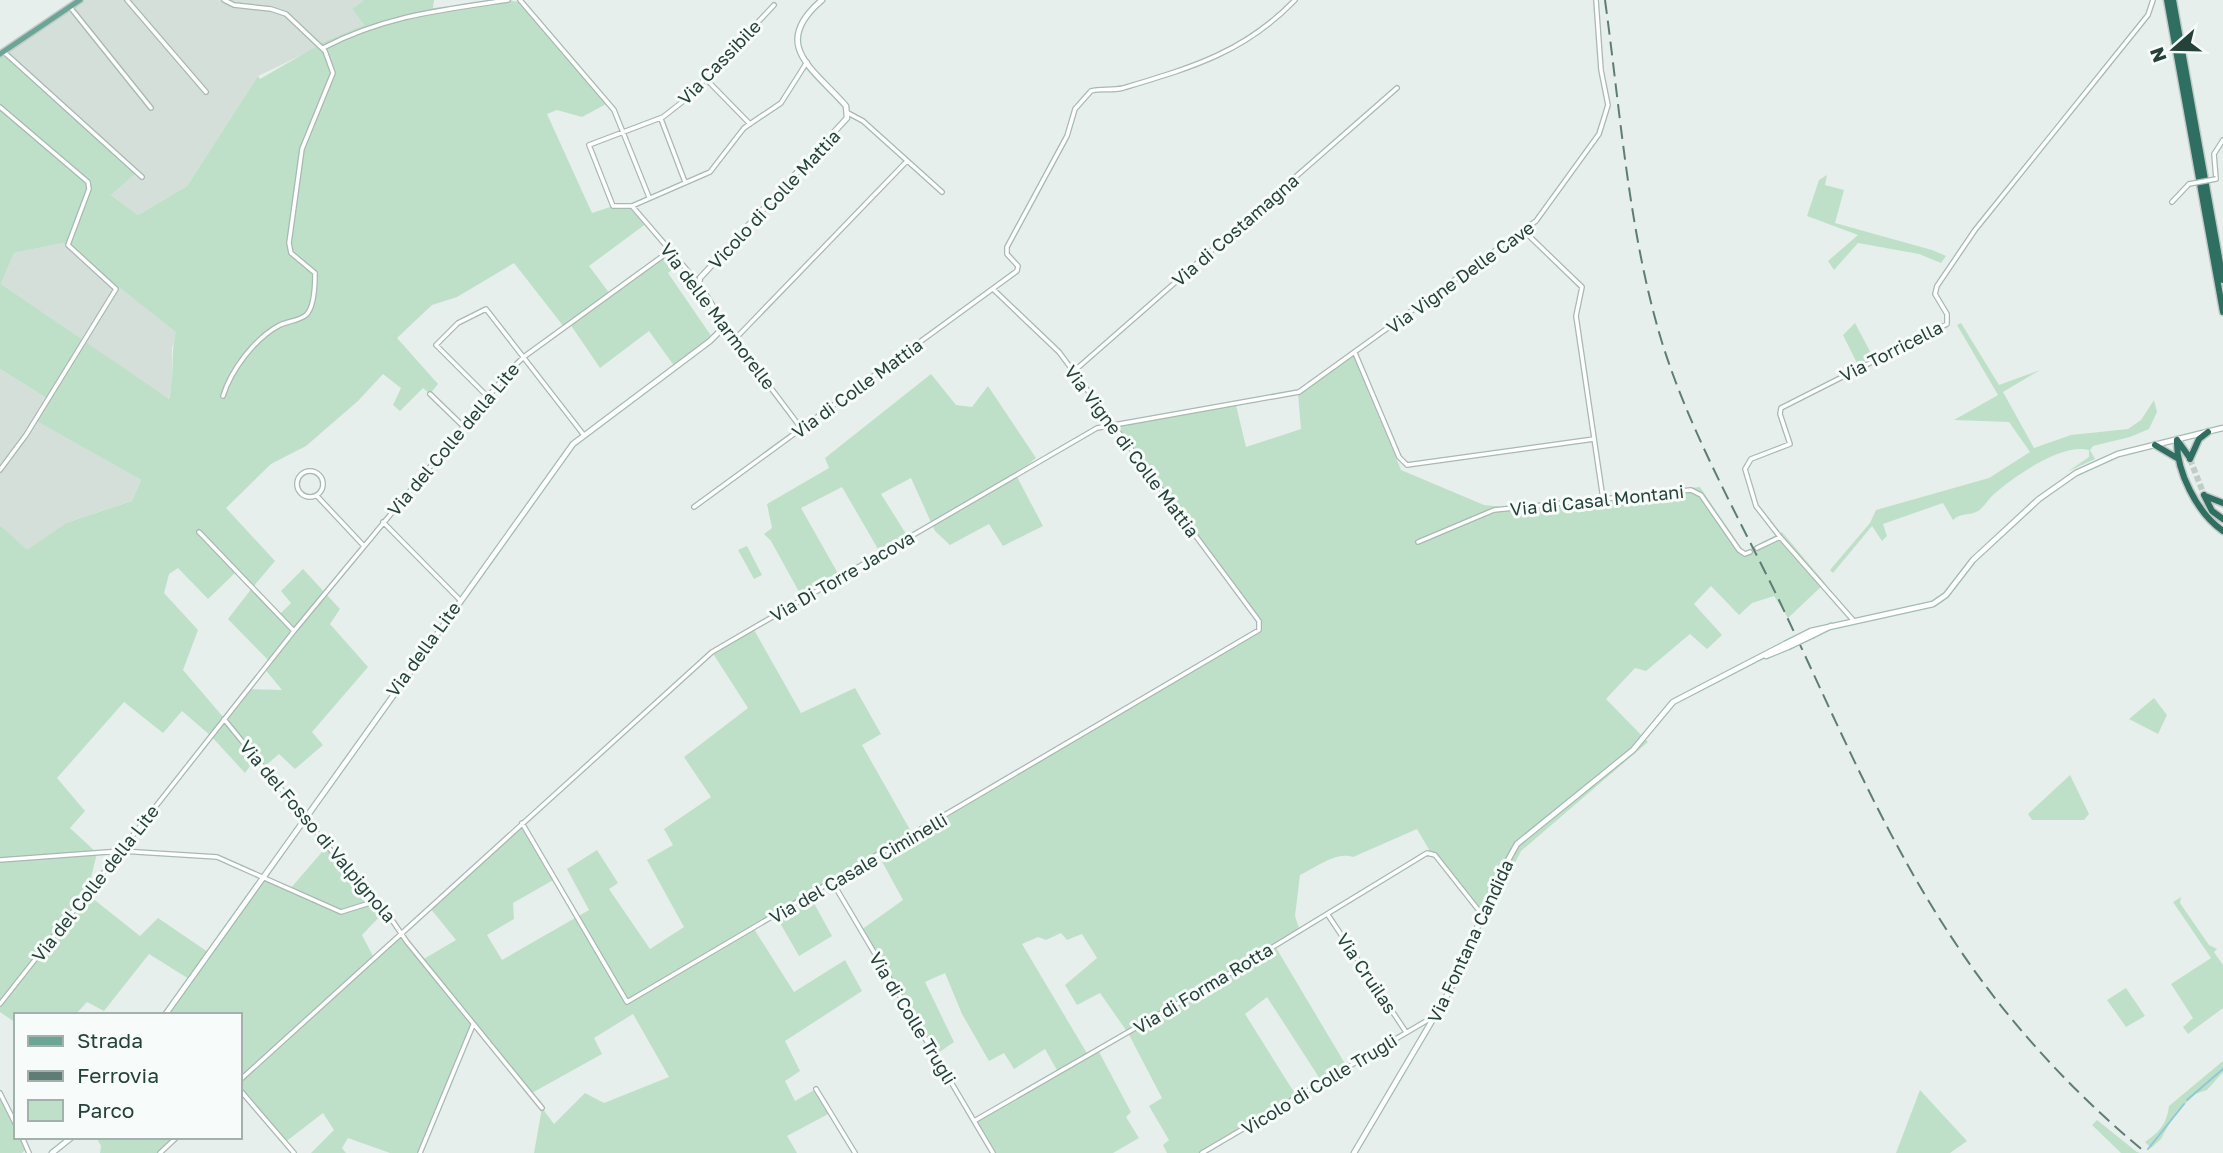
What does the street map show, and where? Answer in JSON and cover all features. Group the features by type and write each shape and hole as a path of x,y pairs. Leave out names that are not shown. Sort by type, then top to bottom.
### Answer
{"highway":[{"path":"2167,0 2223,312"},
{"path":"2173,0 2223,280"},
{"path":"2176,440 2190,459 2198,441 2208,432"},
{"path":"2176,440 2179,459 2189,486 2206,513 2223,530"},
{"path":"2155,446 2179,459"},
{"path":"2223,503 2204,495 2212,510 2223,521"},
{"path":"2206,513 2223,521"}],"main road":[{"path":"2,53 80,0"}],"street":[{"path":"127,0 206,92"},
{"path":"223,397 230,379 256,345 279,326 305,315 310,308 314,273 291,253 289,245 303,145 333,75 330,60 323,48 283,13 234,5 224,0"},
{"path":"323,48 344,37 404,16 508,0"},
{"path":"822,0 797,28 797,40 807,62 845,105 848,113 863,121 942,192"},
{"name":"Via di Colle Mattia","path":"694,507 994,290 1018,269 1007,253 1007,247 1067,136 1074,110 1090,92 1114,91 1224,55 1264,29 1295,0"},
{"name":"Via Vigne Delle Cave","path":"1355,352 1541,216 1606,120 1608,101 1602,73 1597,0"},
{"name":"Via Torricella","path":"1780,537 1756,506 1745,469 1751,459 1790,444 1780,415 1781,408 1947,324 1947,314 1935,294 1937,286 1975,230 2140,26 2148,15 2152,0"},
{"path":"523,1 614,110 649,197"},
{"name":"Via Cassibile","path":"624,132 661,119 705,78 774,5"},
{"path":"70,7 151,108"},
{"path":"2,53 142,177"},
{"path":"632,206 710,172 750,124 781,103 807,62"},
{"path":"705,78 750,124"},
{"name":"Via di Costamagna","path":"1073,372 1397,88"},
{"path":"0,107 88,182 89,189 68,245 116,289 26,435 0,470"},
{"name":"Vicolo di Colle Mattia","path":"699,284 708,268 839,130 848,113"},
{"path":"661,119 685,182"},
{"name":"Via delle Marmorelle","path":"624,132 589,145 614,206 632,206 671,250 699,284 722,323 736,338 801,428"},
{"path":"2172,202 2189,184 2216,179 2214,154 2223,141"},
{"path":"736,338 907,161"},
{"path":"1524,230 1580,284 1582,292 1576,319 1603,499"},
{"name":"Via del Colle della Lite","path":"0,1004 363,545 488,397 525,356 671,250"},
{"name":"Via Vigne di Colle Mattia","path":"994,290 1050,343 1259,621"},
{"path":"488,397 436,345 458,323 486,309 583,434"},
{"name":"Via della Lite","path":"166,1013 552,470 583,434 710,341 722,329 722,323"},
{"path":"1355,352 1399,457 1407,465 1594,439"},
{"name":"Via Di Torre Jacova","path":"242,1078 712,652 1092,430 1111,424 1291,395 1355,352"},
{"path":"430,394 463,426"},
{"name":"Via Fontana Candida","path":"1354,1153 1436,1016 1484,917 1502,870 1522,839 1633,750 1673,702 1752,661 1835,624 1906,612 1938,602 1973,560 2054,486 2105,458 2223,428"},
{"path":"317,496 323,485 321,477 315,472 302,473 297,484 299,491 305,496 317,496 363,545"},
{"name":"Via di Casal Montani","path":"1418,542 1490,511 1695,490 1738,549 1744,554 1750,552"},
{"path":"383,522 459,599"},
{"path":"199,532 294,631"},
{"path":"1757,548 1780,537 1853,620"},
{"name":"Via del Casale Ciminelli","path":"522,823 627,1002 1256,632 1259,621"},
{"name":"Via del Fosso di Valpignola","path":"224,719 373,902 381,904 403,933 405,940 542,1108"},
{"path":"0,860 121,851 217,857 342,913 373,902"},
{"name":"Via di Forma Rotta","path":"974,1121 1431,853 1484,917"},
{"name":"Via di Colle Trugli","path":"833,883 993,1153"},
{"name":"Via Cruilas","path":"1328,914 1406,1032"},
{"name":"Vicolo di Colle Trugli","path":"1202,1153 1436,1016"},
{"path":"420,1153 474,1025"},
{"path":"816,1089 855,1153"},
{"path":"242,1092 294,1153"},
{"path":"0,1093 14,1121"},
{"path":"51,1153 69,1139"},
{"path":"160,1153 175,1139"}],"shaded area":[{"path":"85,0 364,0 352,9 364,25 258,76 187,186 138,215 111,195 136,172 8,53"},
{"path":"63,243 177,332 172,348 172,386 168,400 1,284 14,253"},
{"path":"0,369 48,399 36,420 141,480 132,501 66,523 27,551 0,525"}],"green space":[{"path":"364,0 434,0 433,8 508,0 524,3 608,103 582,117 557,110 547,114 592,213 613,206 632,206 647,223 589,266 610,294 671,250 681,263 668,273 714,340 675,367 649,331 600,368 570,324 564,327 514,263 457,297 432,305 397,338 438,384 430,394 423,388 400,411 393,405 401,388 383,374 358,401 306,446 271,464 226,508 275,561 253,587 279,615 291,603 281,591 303,569 340,609 330,624 368,667 312,732 323,745 295,769 279,754 264,767 256,758 245,773 211,736 182,711 163,733 124,702 57,778 85,811 70,828 97,853 87,894 140,936 158,918 208,952 262,876 290,889 328,845 373,901 386,910 362,935 374,958 403,933 422,960 456,940 430,908 522,823 555,879 513,903 514,919 487,935 502,960 589,910 567,869 597,850 618,883 609,889 650,949 684,927 647,860 673,845 664,829 711,797 684,757 748,708 712,652 753,628 801,713 855,688 881,734 862,745 913,835 1256,632 1259,621 1111,424 1236,405 1246,447 1301,429 1298,394 1353,355 1401,470 1484,505 1503,507 1700,487 1744,552 1782,532 1825,583 1788,618 1774,596 1752,603 1739,615 1711,586 1694,604 1722,635 1707,649 1690,634 1646,671 1635,668 1606,699 1648,742 1521,851 1486,920 1431,853 1417,829 1353,857 1333,858 1300,875 1295,916 1300,931 1275,946 1347,1067 1322,1082 1267,997 1245,1014 1297,1097 1202,1153 1167,1153 1163,1145 1169,1140 1149,1106 1162,1098 1128,1033 1100,993 1077,1005 1065,985 1097,958 1082,934 1067,940 1061,933 1046,940 1038,937 1022,944 1088,1055 1098,1050 1131,1112 1126,1117 1139,1138 1113,1153 993,1153 974,1121 1058,1072 1045,1049 1014,1069 1004,1053 989,1061 962,1014 945,973 925,982 954,1042 935,1055 861,930 903,900 879,856 810,896 832,936 799,956 776,916 754,929 794,992 845,960 862,991 785,1041 800,1071 785,1081 795,1101 816,1089 830,1113 787,1136 797,1153 534,1153 542,1108 554,1124 585,1093 604,1103 669,1077 633,1014 594,1038 602,1054 530,1094 474,1026 420,1153 390,1153 348,1138 342,1148 346,1153 311,1153 334,1130 323,1113 284,1143 242,1092 242,1013 166,1013 189,979 149,954 104,1011 87,1002 77,1013 14,1013 14,1022 0,1012 0,525 27,550 66,523 132,501 141,480 35,420 48,399 0,369 0,58 6,55 137,172 111,195 138,215 187,186 258,76 260,79 324,42 364,25 352,9","holes":["63,243 176,332 169,399 1,284 14,253","178,568 208,599 236,572 252,588 228,619 269,661 264,668 282,690 248,689 224,718 183,670 198,630 164,593 169,574"]},
{"path":"1827,175 1825,185 1844,190 1835,223 1932,250 1946,256 1941,263 1919,254 1858,243 1834,270 1828,261 1858,235 1807,216 1819,180"},
{"path":"1855,323 1873,357 1858,365 1843,335"},
{"path":"1961,323 1999,385 2040,370 2003,392 2034,448 2071,435 2128,429 2141,420 2154,400 2157,412 2149,429 2130,437 2093,446 2090,450 2095,459 2067,472 2089,457 2089,450 2078,449 2052,456 2012,479 1982,508 1953,520 1943,503 1883,524 1887,536 1882,541 1872,526 1833,573 1830,570 1870,523 1876,510 1989,478 2030,452 2009,422 1954,420 1998,395 1957,325"},
{"path":"931,374 956,405 972,407 988,386 1036,458 1016,475 1043,526 1003,546 989,524 950,545 935,531 911,478 881,494 908,537 878,549 842,487 801,508 840,577 803,599 771,541 764,534 772,528 767,504 829,468 825,458"},
{"path":"747,546 762,575 754,579 738,550"},
{"path":"2154,698 2167,715 2158,734 2129,719"},
{"path":"2070,775 2089,814 2084,820 2032,820 2028,814"},
{"path":"2181,897 2180,903 2209,945 2217,949 2214,952 2223,965 2223,1008 2188,1034 2183,1027 2193,1018 2171,984 2211,958 2173,902"},
{"path":"2126,988 2145,1016 2126,1027 2107,1000"},
{"path":"2223,1061 2223,1072 2207,1090 2195,1094 2186,1103 2173,1117 2161,1139 2151,1148 2145,1142 2162,1127 2169,1106"},
{"path":"1920,1090 1967,1141 1950,1153 1896,1153"},
{"path":"0,1092 14,1121 14,1139 23,1139 27,1149 22,1153 0,1153"},
{"path":"2097,1120 2140,1153 2121,1153 2092,1125"},
{"path":"97,1139 175,1139 160,1153 100,1153 101,1146"}],"waterway":[{"path":"2187,1100 2223,1069"},
{"path":"2148,1149 2184,1104"}],"tunnel":[{"path":"2190,459 2204,495"}],"railway":[{"path":"1605,0 1639,248 1658,329 1696,432 1879,812 1925,895 1971,966 2016,1024 2091,1104 2146,1153"}]}
